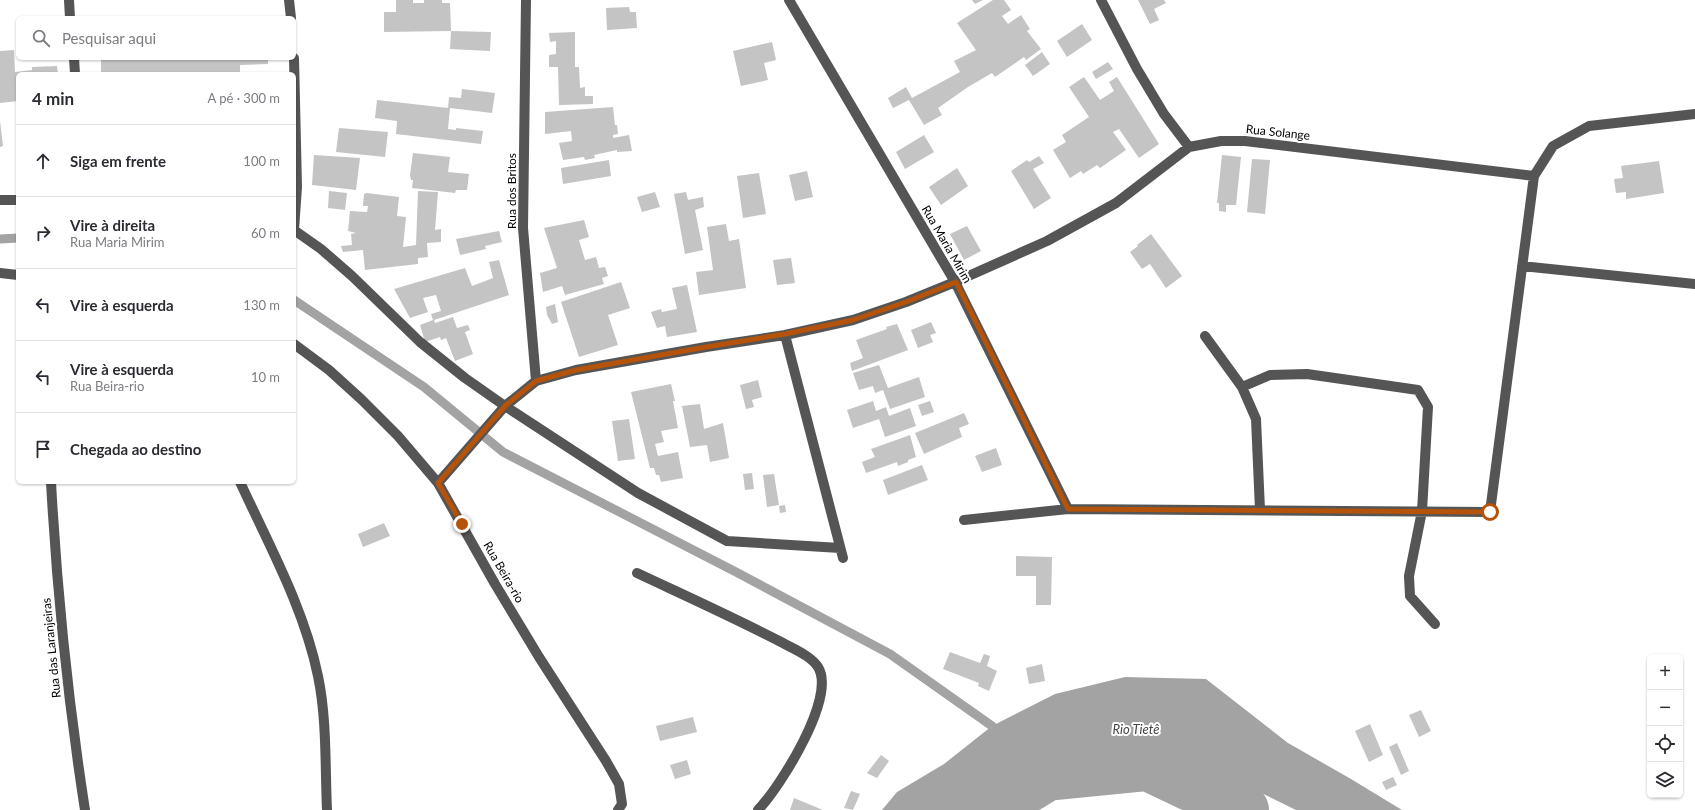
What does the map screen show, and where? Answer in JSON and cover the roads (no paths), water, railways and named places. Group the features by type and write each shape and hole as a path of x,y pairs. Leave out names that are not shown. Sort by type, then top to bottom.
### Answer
{"street":[{"path":"68,0 70,16"},
{"path":"289,0 291,16"},
{"name":"Rua dos Britos","path":"526,0 523,228 536,381"},
{"name":"Rua Maria Mirim","path":"789,0 956,282 1068,509"},
{"path":"438,483 505,406 536,381 576,370 785,334 853,320 906,302 956,282 1047,241 1116,203 1189,147 1164,114 1141,75 1101,0"},
{"path":"74,60 75,72"},
{"path":"294,60 294,72"},
{"path":"964,520 1068,509 1490,512 1534,176 1553,146 1589,126 1695,114"},
{"name":"Rua Solange","path":"1189,147 1221,141 1245,141 1534,176"},
{"path":"296,144 296,201"},
{"path":"0,200 16,200"},
{"path":"296,231 321,249 420,342 465,378 638,493 727,541 841,553 785,334"},
{"path":"1522,266 1695,284"},
{"path":"0,273 16,275"},
{"path":"1205,336 1242,387 1256,419 1260,510"},
{"name":"Rua Beira-rio","path":"296,345 329,370 361,399 398,436 438,483 503,597 606,761 619,784 623,808"},
{"path":"1242,387 1270,375 1307,374 1418,390 1428,407 1422,511 1409,576 1410,596 1435,624"},
{"name":"Rua das Laranjeiras","path":"51,484 54,543 67,682 85,810"},
{"path":"241,484 291,593 311,649 318,677 322,708 327,810"},
{"path":"637,573 758,630 795,650 817,665 821,673 823,683 813,720 791,765 758,810"}],"water":[{"name":"Rio Tietê","path":"1125,677 1206,679 1288,743 1402,810 1296,810 1249,787 1199,774 1138,781 1077,778 1001,810 882,810 897,792 944,764 992,726 1055,694"}],"waterway":[{"path":"0,239 16,238"},
{"path":"296,301 424,387 503,452 736,572 890,654 992,726"},
{"name":"Rio Tietê","path":"989,810 1047,775 1148,765 1243,810"}]}
